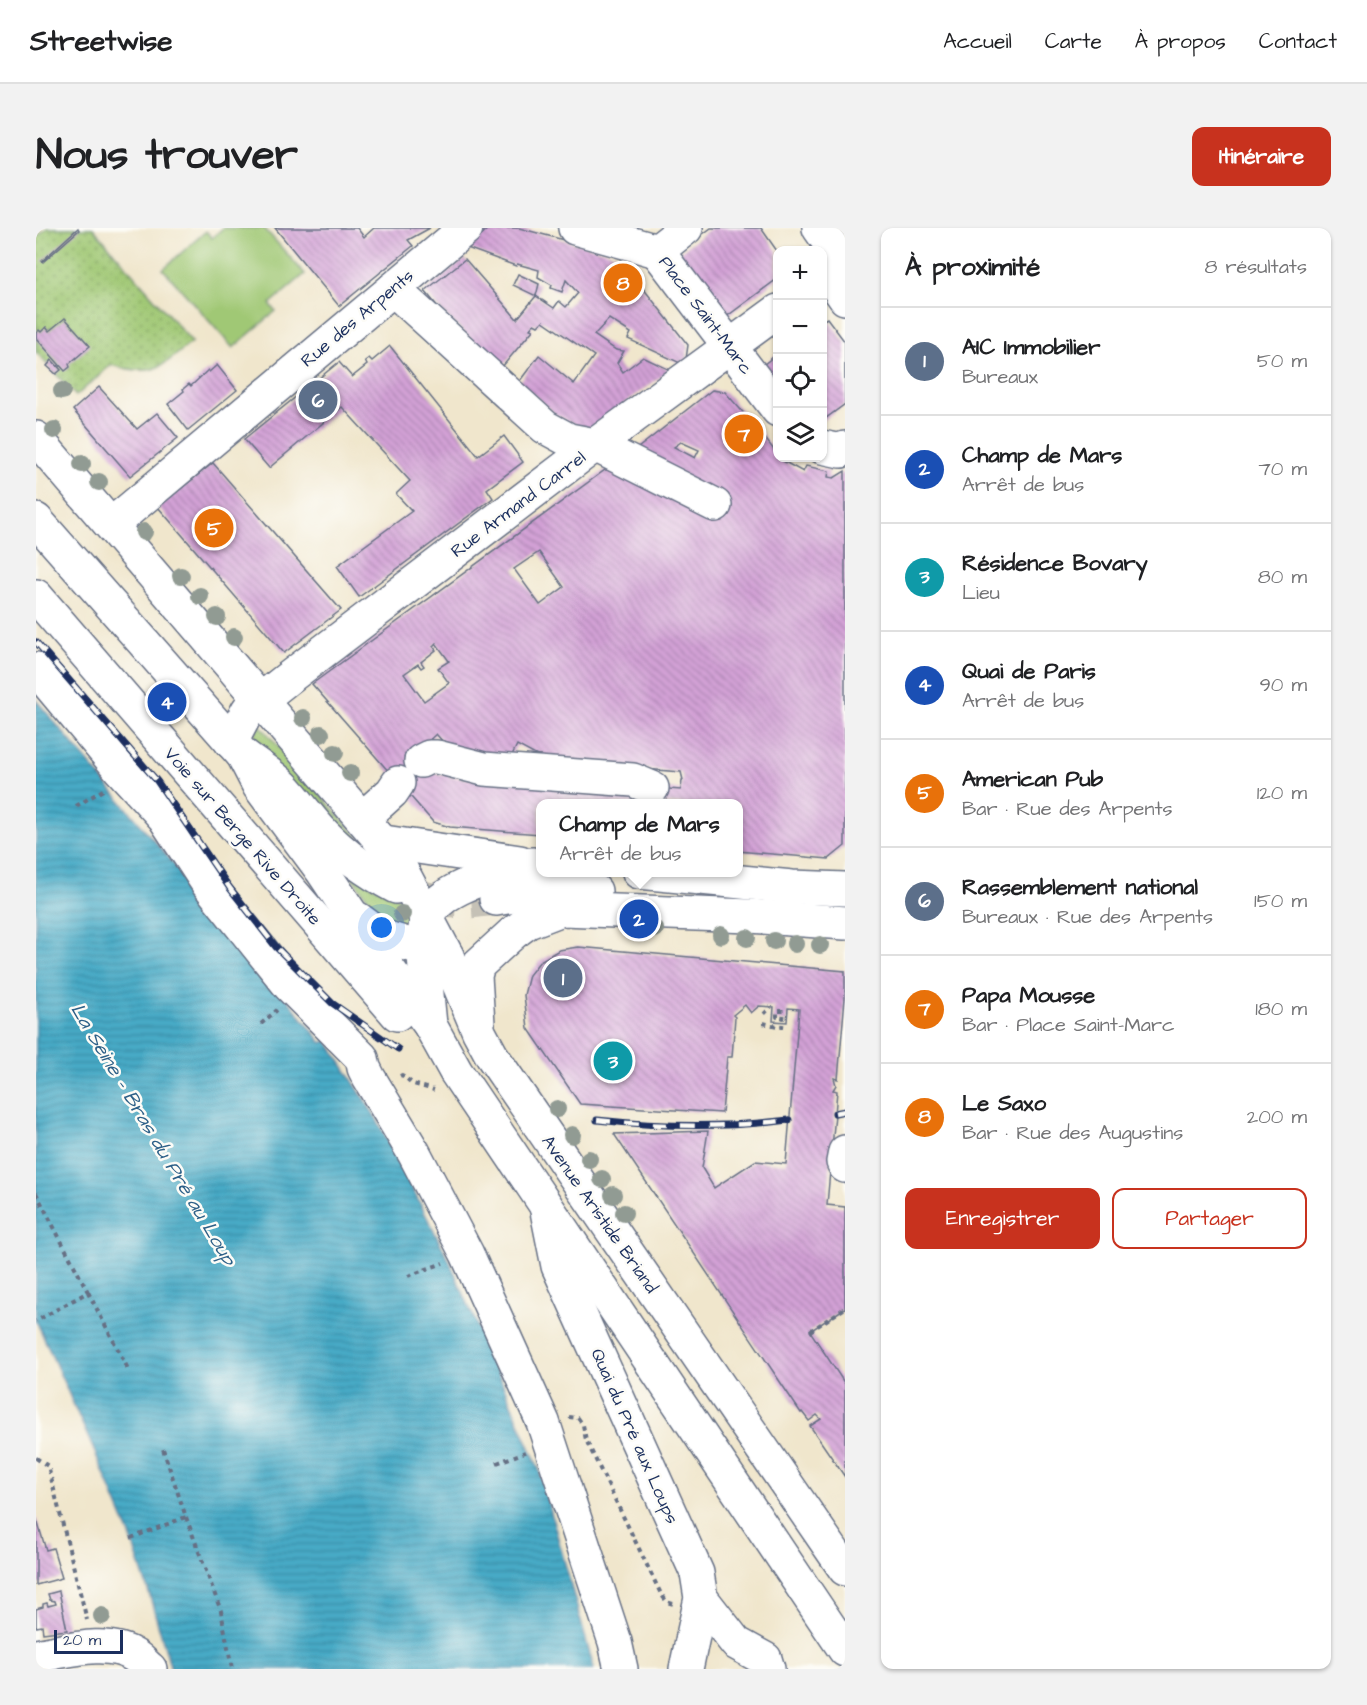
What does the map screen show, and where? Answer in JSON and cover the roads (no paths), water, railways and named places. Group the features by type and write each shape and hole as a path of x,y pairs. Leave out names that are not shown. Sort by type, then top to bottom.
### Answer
{"street":[{"name":"Rue des Arpents","path":"111,525 138,500 466,228"},
{"path":"575,228 657,251"},
{"name":"Place Saint-Marc","path":"686,228 657,251 776,408"},
{"path":"796,228 831,271"},
{"path":"819,228 831,271"},
{"path":"393,290 546,428 569,440 595,445 715,505"},
{"name":"Rue Armand Carrel","path":"237,749 248,710 336,640 773,314"},
{"name":"Avenue Aristide Briand","path":"36,438 394,856 433,941 492,1056 845,1569"},
{"path":"827,448 841,451 845,448"},
{"path":"36,520 237,749 259,786 323,872 430,1025 448,1082 546,1206 845,1650"},
{"name":"Voie sur Berge Rive Droite","path":"36,596 406,1025 448,1082"},
{"path":"36,669 119,768 164,817 208,884 289,985 362,1058 369,1078 409,1144 466,1254 543,1422 615,1642 621,1669"},
{"path":"237,749 284,786 324,834 348,857 372,874 396,886"},
{"path":"421,761 429,757 436,757 484,769 633,780 652,788"},
{"path":"398,783 373,830 536,864"},
{"path":"430,1025 433,907 455,891 492,875 536,864"},
{"path":"685,877 845,889"},
{"path":"496,899 554,889 677,895 714,903 750,916"},
{"path":"479,1032 475,976 478,965 528,922 562,909 845,922 842,912 845,894"},
{"path":"351,914 381,936 433,941 478,965"},
{"path":"845,1152 843,1162 845,1166"},
{"name":"Quai du Pré aux Loups","path":"546,1206 558,1266 697,1573 690,1601 687,1669"},
{"path":"690,1601 737,1656 765,1659 768,1669"},
{"path":"36,1656 112,1647 134,1655 150,1669"}],"water":[{"name":"La Seine - Bras du Pré au Loup","path":"36,700 322,1043 327,1040 375,1116 449,1260 539,1469 594,1669 171,1669 131,1538 36,1320"}],"tunnel":[{"path":"423,897 459,902 496,899"}],"railway":[{"path":"36,642 157,781 229,887 276,947 332,1003 398,1049"},
{"path":"835,1113 845,1111"},
{"path":"597,1120 693,1126 789,1120"}],"place":[{"name":"Le Saxo","path":"623,283"},
{"name":"Rassemblement national","path":"318,400"},
{"name":"Papa Mousse","path":"744,434"},
{"name":"American Pub","path":"214,528"},
{"name":"Quai de Paris","path":"167,702"},
{"name":"Champ de Mars","path":"639,919"},
{"name":"AIC Immobilier","path":"563,978"},
{"name":"Résidence Bovary","path":"613,1061"}]}
